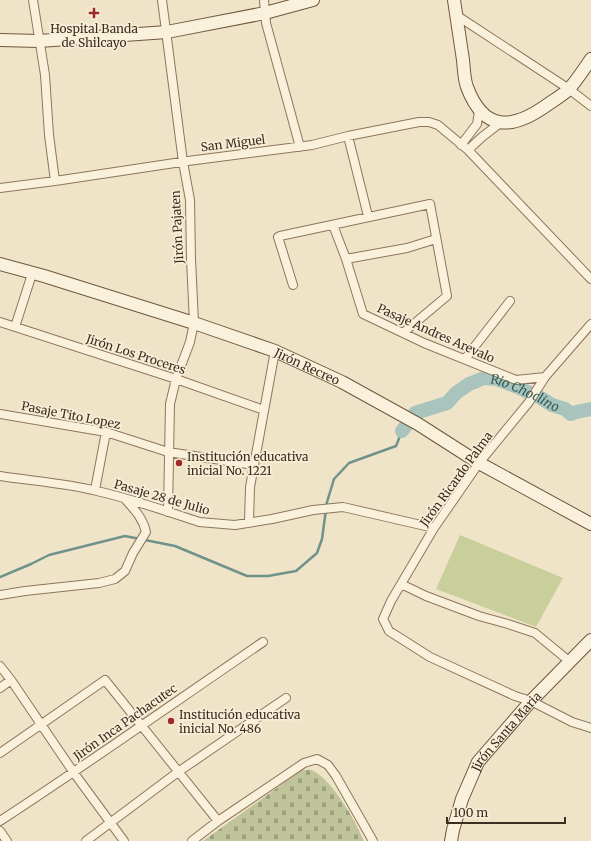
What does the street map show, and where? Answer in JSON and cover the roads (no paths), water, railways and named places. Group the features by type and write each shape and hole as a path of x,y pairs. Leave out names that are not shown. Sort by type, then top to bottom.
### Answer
{"main road":[{"path":"0,40 39,41 167,32 265,13 313,0"},
{"path":"454,0 466,85 472,100 479,111 493,122 500,123 520,120 532,115 569,89 591,60"},
{"name":"Jirón Recreo","path":"0,264 32,274 44,276 194,323 275,351 342,382 418,424 479,463 591,524"},
{"name":"Jirón Santa Maria","path":"451,841 452,830 462,799 478,762 531,701 591,640"}],"street":[{"path":"33,0 45,75 49,135 55,182"},
{"name":"Jirón Pajaten","path":"162,0 190,200 194,323 190,342 176,379 170,404 168,512"},
{"path":"264,0 265,13 300,147"},
{"path":"456,15 569,89 591,106"},
{"path":"460,145 477,124 479,111"},
{"name":"San Miguel","path":"0,188 55,182 184,162 300,147 426,121 438,125 460,145 468,150 591,279"},
{"path":"468,150 500,123"},
{"path":"348,136 368,216"},
{"path":"293,286 279,236 430,204 447,296 403,333"},
{"name":"Pasaje Andres Arevalo","path":"333,225 346,259 363,314 403,333 518,381 545,377"},
{"path":"346,259 406,248 436,239"},
{"path":"15,327 32,274"},
{"path":"465,358 510,301"},
{"name":"Jirón Los Proceres","path":"0,322 176,379 264,410"},
{"name":"Jirón Ricardo Palma","path":"531,701 515,696 430,656 388,631 383,619 401,584 434,528 479,463 529,402 545,377 591,324"},
{"path":"249,522 250,487 275,351"},
{"name":"Pasaje Tito Lopez","path":"0,414 106,432 168,452 254,466"},
{"path":"95,490 106,432"},
{"name":"Pasaje 28 de Julio","path":"0,476 44,481 95,490 207,524 228,525 272,519 313,510 343,506 434,528"},
{"path":"0,596 25,591 99,583 114,579 125,571 133,553 146,532 144,523 138,513 124,498"},
{"path":"401,584 479,616 535,633 569,661"},
{"name":"Jirón Inca Pachacutec","path":"0,822 74,773 142,724 263,642"},
{"path":"0,666 12,680 74,773 124,841"},
{"path":"0,688 12,680"},
{"path":"0,753 106,680 218,821"},
{"path":"86,841 178,772 286,698"},
{"path":"531,701 572,722 591,728"},
{"path":"192,841 218,821 304,763 317,759 328,765 336,776 373,841"},
{"path":"0,831 7,841"}],"waterway":[{"name":"Rio Choclino","path":"402,431 415,413 447,403 456,393 469,384 484,378 496,379 515,386 541,398 552,405 565,409 571,414 591,409"},
{"path":"0,577 49,555 125,536 175,546 247,576 268,576 296,571 317,553 322,539 327,502 334,479 349,463 396,446 402,431"}],"place":[{"name":"Hospital Banda de Shilcayo","path":"94,13"},
{"name":"Institución educativa inicial No. 1221","path":"179,463"},
{"name":"Institución educativa inicial No. 486","path":"171,721"}]}
